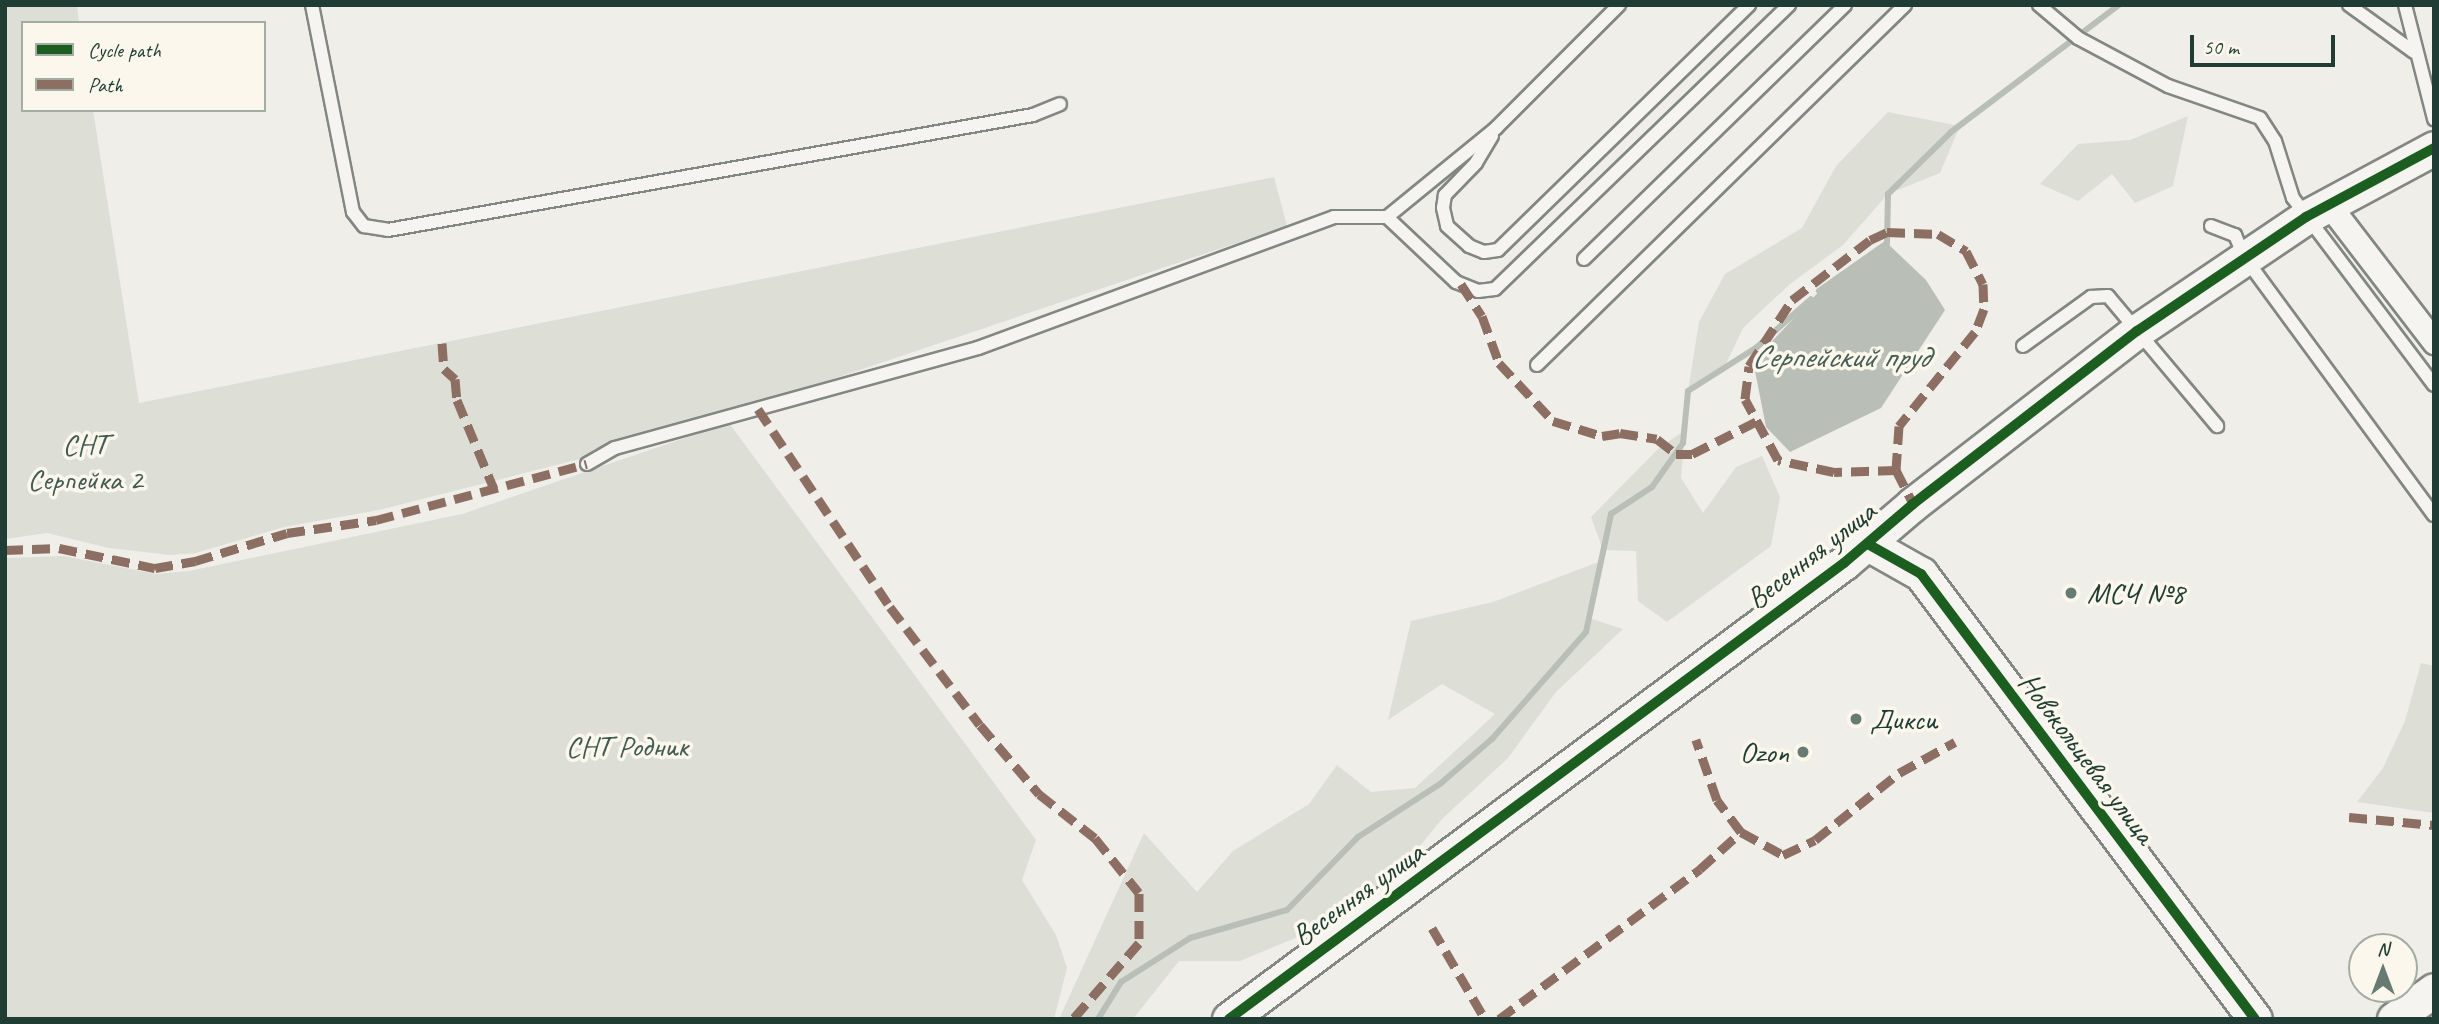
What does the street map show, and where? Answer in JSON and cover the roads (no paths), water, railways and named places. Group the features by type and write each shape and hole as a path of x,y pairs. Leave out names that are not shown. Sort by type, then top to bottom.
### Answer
{"street":[{"name":"Весенняя улица","path":"1229,1019 1868,544 2137,331 2318,211 2434,148"},
{"path":"2318,211 2434,342"},
{"name":"Новокольцевая улица","path":"1868,544 1921,575 2011,680 2255,1019"},
{"path":"2394,1019 2434,990"}],"lane":[{"path":"312,5 353,212 364,226 388,230 1033,115 1060,104"},
{"path":"587,464 615,448 978,348 1334,218 1387,217 1496,128 1619,5"},
{"path":"1496,128 1476,163 1445,195 1443,208 1447,226 1469,246 1484,252 1498,250 1749,5"},
{"path":"1387,217 1456,282 1478,291 1495,289 1789,5"},
{"path":"1584,260 1845,5"},
{"path":"1537,365 1905,5"},
{"path":"2039,5 2078,38 2168,86 2260,118 2275,141 2293,198 2318,211 2434,385"},
{"path":"2349,5 2414,52"},
{"path":"2405,5 2414,52 2434,119"},
{"path":"2211,226 2235,235 2245,258 2434,515"},
{"path":"2023,346 2091,297 2108,296 2217,426"}],"water":[{"name":"Серпейский пруд","path":"1887,243 1926,280 1945,310 1881,408 1790,452 1766,427 1755,371 1761,353 1828,282"}],"waterway":[{"path":"1819,291 1887,243 1888,194 1951,132 2119,5"},
{"path":"1098,1019 1121,982 1190,938 1287,910 1358,837 1440,784 1492,739 1586,632 1611,514 1652,487 1683,443 1688,391 1757,347 1811,299"}],"place":[{"name":"МСЧ №8","path":"2071,593"},
{"name":"Дикси","path":"1856,719"},
{"name":"Ozon","path":"1803,752"}],"park label":[{"name":"СНТ Серпейка 2","path":"85,461"},
{"name":"СНТ Родник","path":"627,746"}]}
